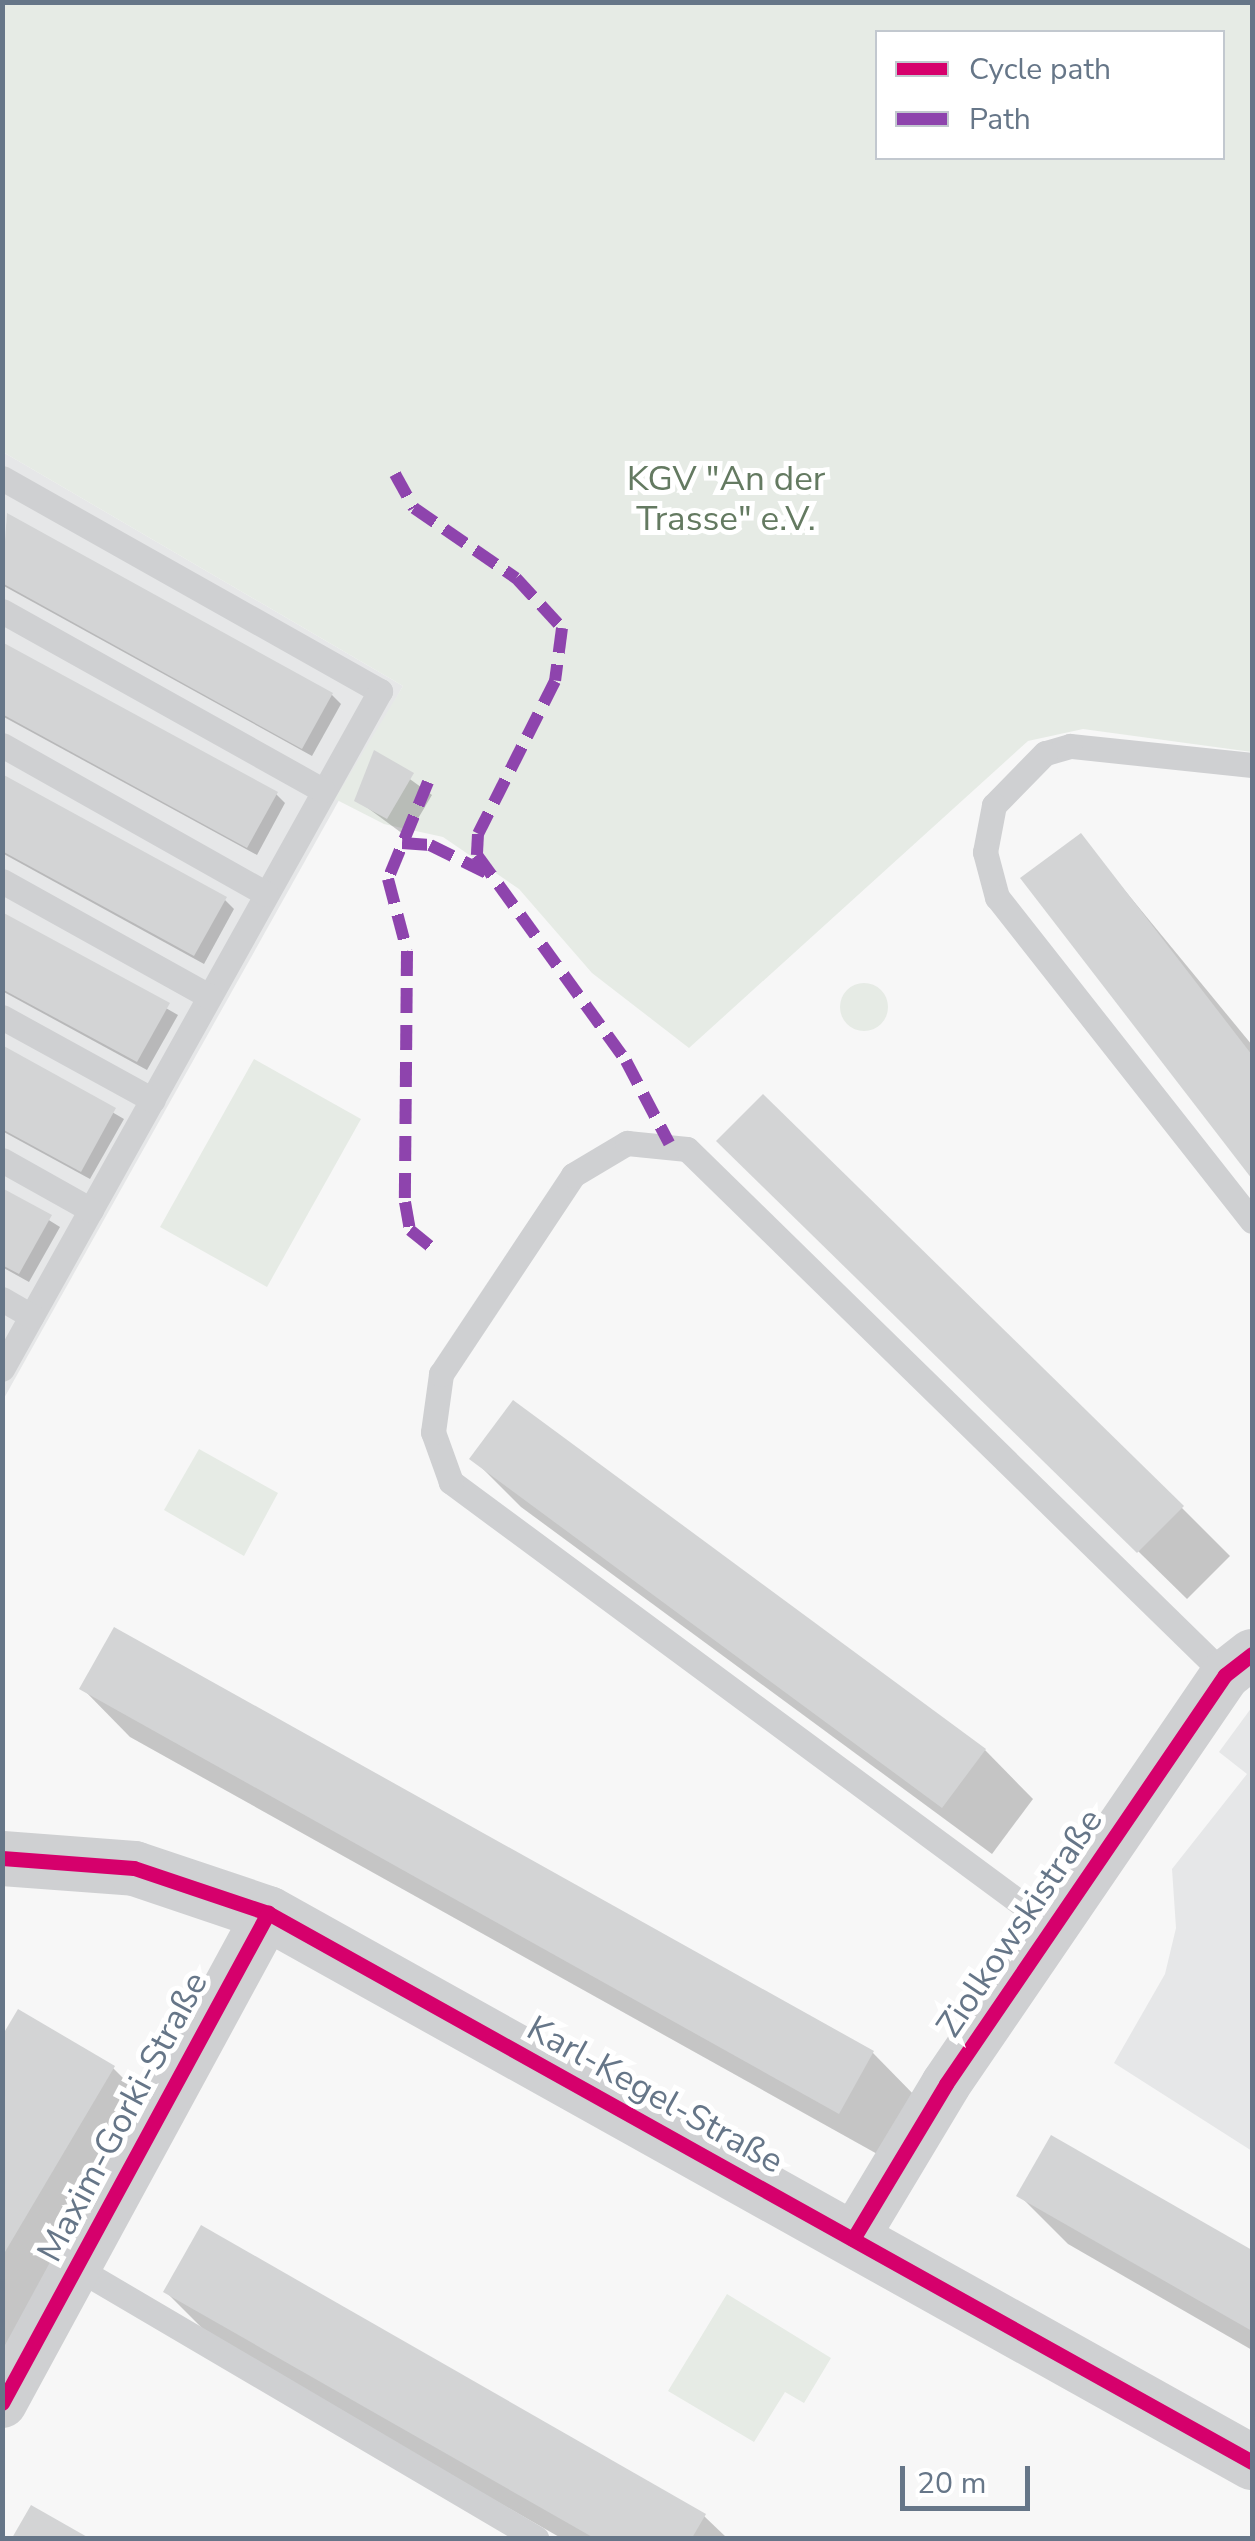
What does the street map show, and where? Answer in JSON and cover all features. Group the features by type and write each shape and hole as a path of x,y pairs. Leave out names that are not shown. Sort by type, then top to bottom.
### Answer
{"street":[{"name":"Ziolkowskistraße","path":"852,2238 1053,1927 1239,1665"},
{"name":"Karl-Kegel-Straße","path":"2,1858 134,1868 268,1913 1252,2462"},
{"name":"Maxim-Gorki-Straße","path":"2,2403 268,1913"}],"lane":[{"path":"2,478 380,690 2,1369"},
{"path":"2,611 322,790"},
{"path":"2,745 266,894"},
{"path":"1252,764 1070,746 1044,753 994,804 984,852 997,897 1252,1221"},
{"path":"2,881 209,996"},
{"path":"2,1017 152,1100"},
{"path":"1053,1927 451,1482 433,1432 441,1374 572,1175 626,1143 687,1149 1239,1665"},
{"path":"2,1160 91,1210"},
{"path":"2,1299 32,1316"},
{"path":"76,2268 536,2538"}],"shaded area":[{"path":"3,452 403,686 3,1400"},
{"path":"1252,1707 1252,2151 1114,2063 1165,1974 1176,1928 1172,1869 1247,1774 1219,1752"}],"green space":[{"name":"KGV \"An der Trasse\" e.V.","path":"3,3 1252,3 1252,752 1083,729 1028,741 689,1048 592,973 519,889 443,837 384,824 335,799 403,686 3,452"},
{"path":"864,983 881,990 888,1007 881,1024 864,1031 847,1024 840,1007 847,990"},
{"path":"254,1059 361,1119 267,1287 160,1227"},
{"path":"199,1449 278,1493 244,1556 164,1510"},
{"path":"727,2294 831,2358 804,2403 785,2392 754,2442 668,2391"}],"building":[{"path":"7,513 333,693 302,749 2,583"},
{"path":"2,642 278,792 247,848 2,714"},
{"path":"374,750 414,773 387,819 354,801"},
{"path":"2,774 227,897 194,956 2,851"},
{"path":"1081,833 1252,1055 1252,1179 1020,878"},
{"path":"2,912 170,1003 137,1062 2,989"},
{"path":"2,1045 116,1108 81,1172 2,1129"},
{"path":"763,1094 1184,1506 1137,1553 716,1141"},
{"path":"2,1188 52,1215 19,1274 2,1265"},
{"path":"513,1400 986,1749 942,1808 469,1459"},
{"path":"114,1627 874,2051 839,2114 79,1689"},
{"path":"18,2009 115,2066 2,2257 2,2036"},
{"path":"1051,2135 1252,2250 1252,2331 1016,2196"},
{"path":"201,2225 706,2514 692,2538 594,2538 163,2292"},
{"path":"31,2505 89,2538 12,2538"}],"marked path":[{"path":"395,474 414,508 516,578 562,628 555,681 478,834 477,855 626,1061 669,1143"},
{"path":"428,782 388,879 407,951 405,1202 410,1230 430,1246"},
{"path":"402,843 430,845 487,873"}],"cycle path":[{"path":"853,2239 946,2084 1225,1675 1252,1654"},
{"path":"2,1858 134,1868 268,1913 1252,2462"},
{"path":"2,2403 268,1913"}]}
